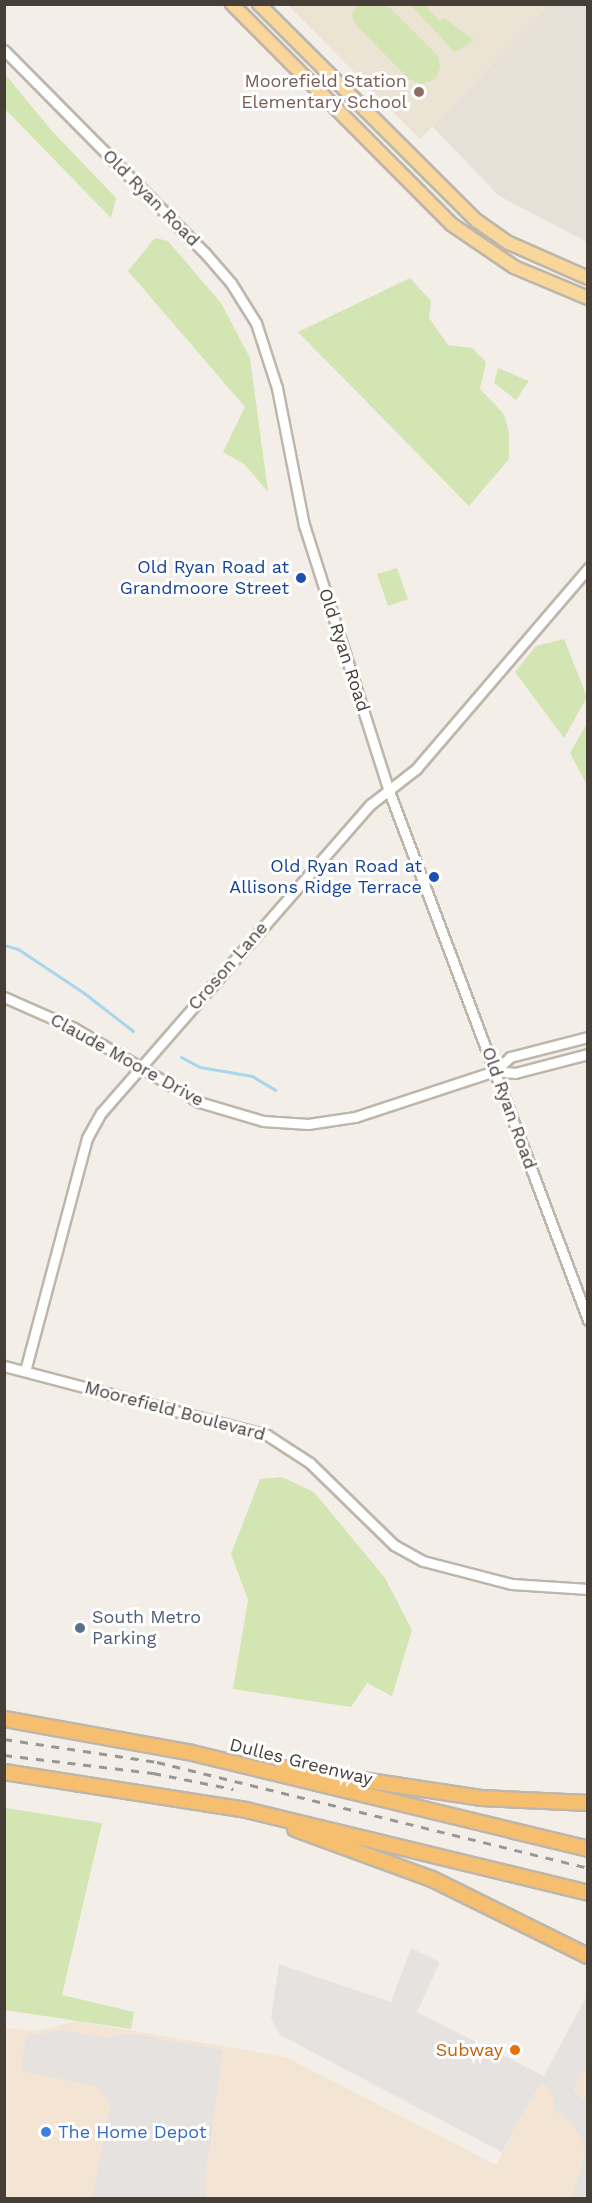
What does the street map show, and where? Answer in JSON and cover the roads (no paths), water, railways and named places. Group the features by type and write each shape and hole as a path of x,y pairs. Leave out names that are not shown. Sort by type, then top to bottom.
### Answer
{"highway":[{"name":"Dulles Greenway","path":"4,1719 188,1752 588,1849"},
{"path":"188,1752 469,1796 588,1803"},
{"path":"4,1772 246,1810 588,1893"},
{"path":"246,1810 432,1880 588,1956"}],"main road":[{"path":"232,4 451,224 514,267 588,298"},
{"path":"259,4 477,221 509,243 588,278"}],"street":[{"name":"Old Ryan Road","path":"4,50 206,253 248,307 266,349 277,388 304,525 389,790 588,1320"},
{"name":"Croson Lane","path":"25,1371 87,1138 107,1105 371,804 416,769 588,568"},
{"name":"Claude Moore Drive","path":"4,997 74,1028 138,1068 214,1108 263,1121 299,1124 355,1117 495,1071 510,1058 588,1037"},
{"name":"Claude Moore Drive","path":"495,1071 515,1073 588,1054"},
{"name":"Moorefield Boulevard","path":"4,1366 267,1435 310,1463 394,1545 423,1561 512,1584 588,1589"}],"waterway":[{"path":"4,945 18,949 84,993 133,1031"},
{"path":"181,1057 200,1067 252,1076 275,1090"}],"railway":[{"path":"4,1739 157,1762 588,1868"},
{"path":"4,1755 153,1773 233,1789"}],"place":[{"name":"Moorefield Station Elementary School","path":"419,92"},
{"name":"Old Ryan Road at Grandmoore Street","path":"301,578"},
{"name":"Old Ryan Road at Allisons Ridge Terrace","path":"434,877"},
{"name":"South Metro Parking","path":"80,1628"},
{"name":"Subway","path":"515,2050"},
{"name":"The Home Depot","path":"46,2132"}]}
